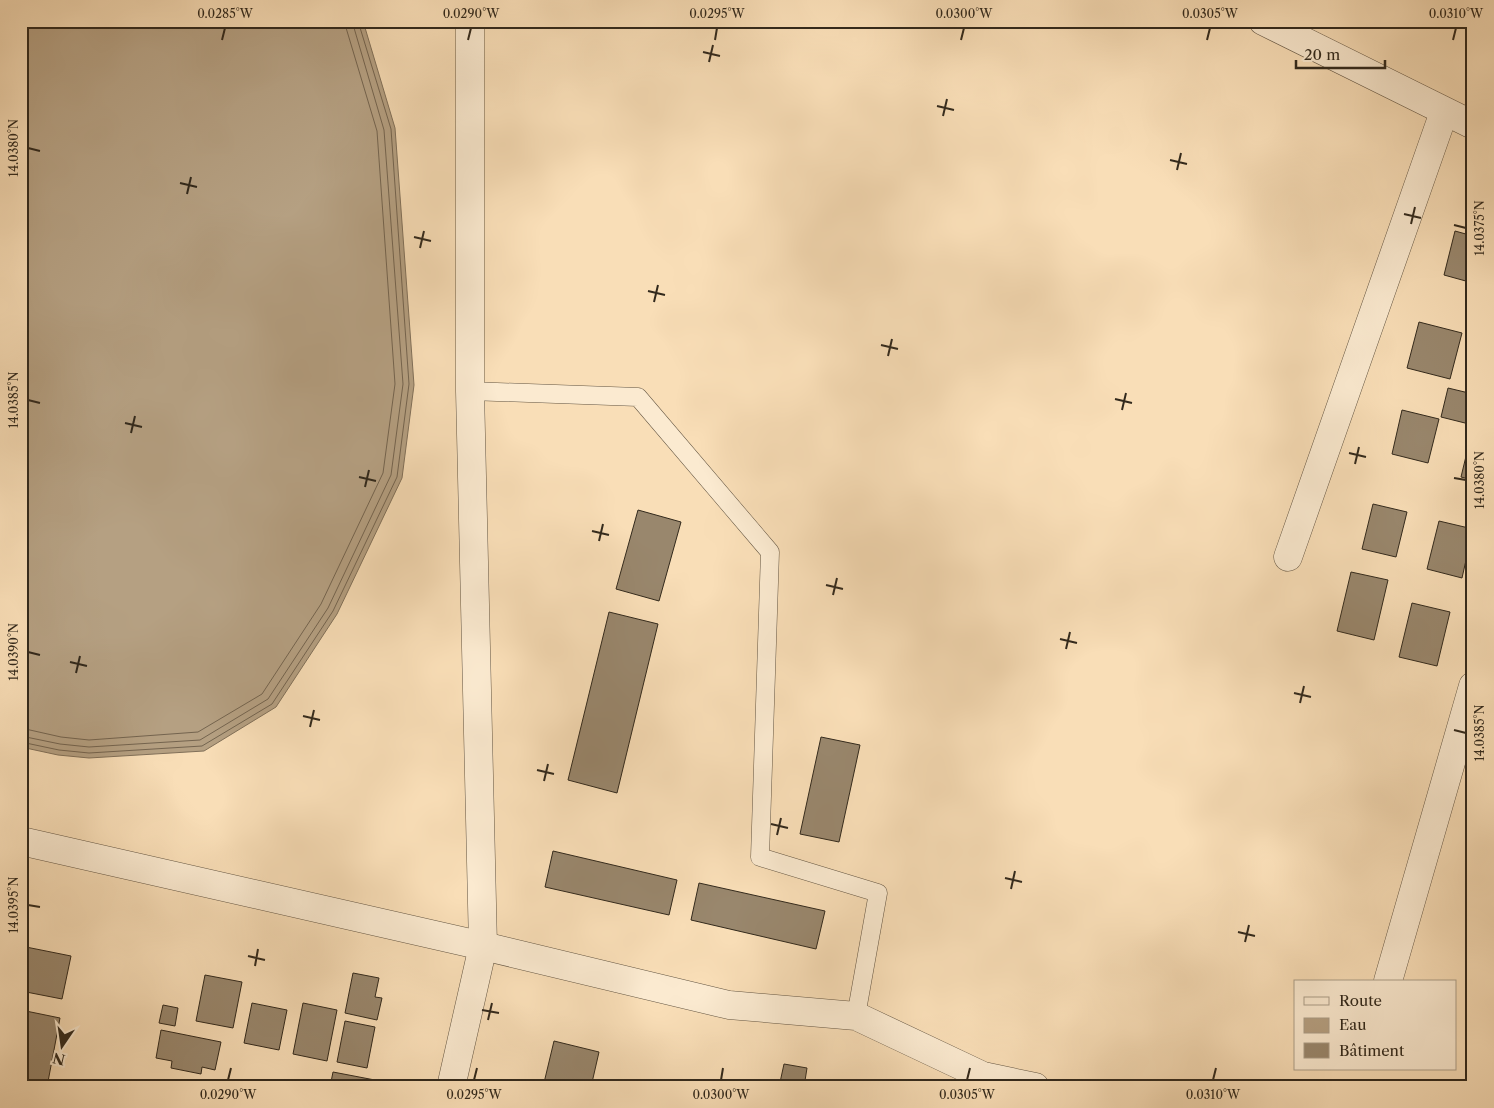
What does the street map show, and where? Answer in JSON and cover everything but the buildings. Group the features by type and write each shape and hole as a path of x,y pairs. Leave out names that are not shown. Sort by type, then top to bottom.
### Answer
{"street":[{"path":"451,1087 483,946 470,391 470,21"},
{"path":"1263,21 1473,125"},
{"path":"1288,557 1444,112"},
{"path":"1388,980 1473,686"},
{"path":"21,841 483,946 728,1006 856,1016 981,1081 1035,1087"}],"lane":[{"path":"470,391 638,397 770,552 760,857 878,893 856,1016"}],"water":[{"path":"21,21 363,21 395,128 414,385 402,478 337,614 276,707 204,751 89,758 58,755 21,747"}]}
